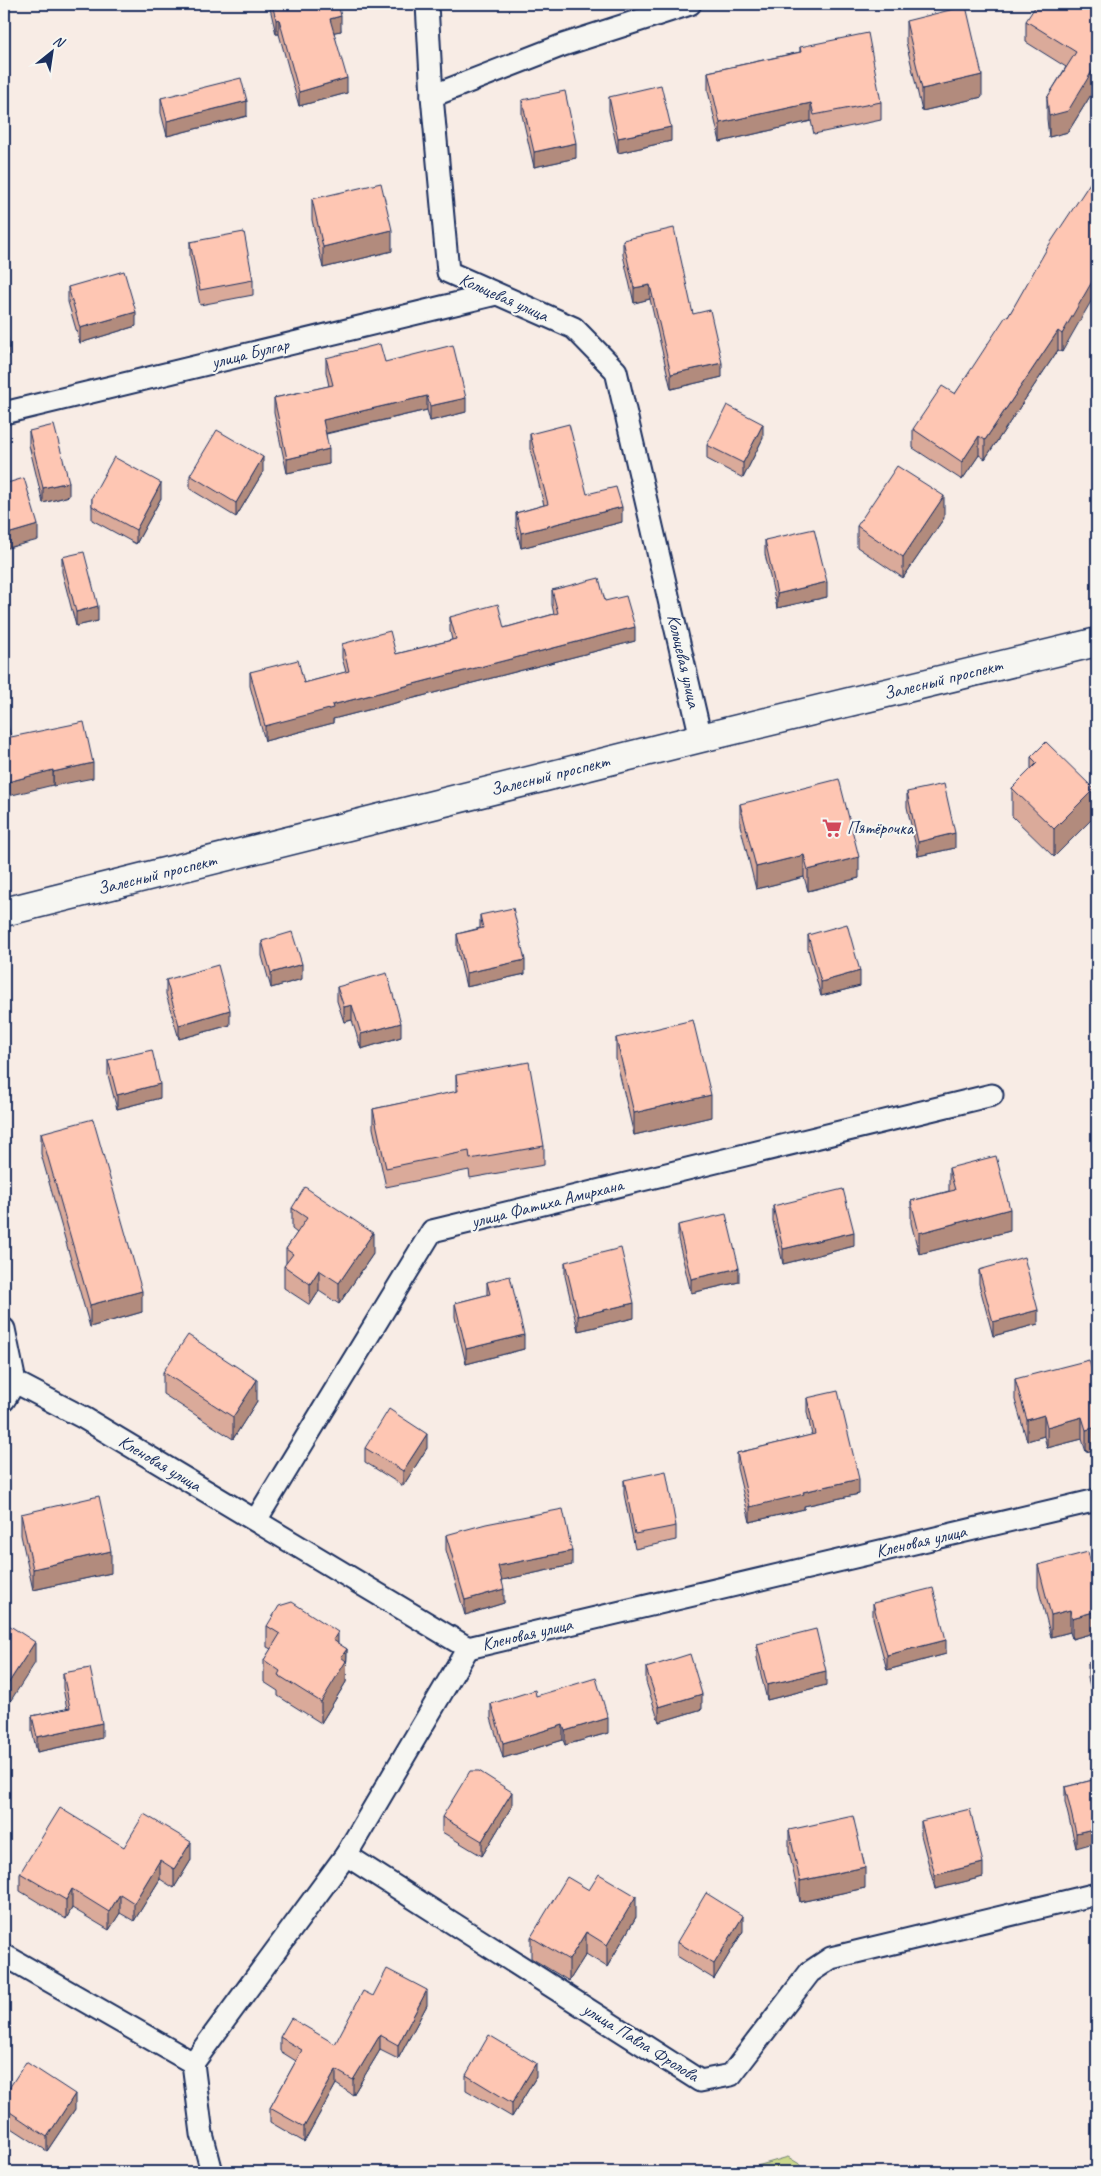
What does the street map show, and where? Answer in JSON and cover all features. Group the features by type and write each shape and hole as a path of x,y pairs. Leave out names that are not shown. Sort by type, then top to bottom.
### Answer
{"main road":[{"name":"Залесный проспект","path":"4,912 701,738 1097,642"}],"street":[{"path":"427,4 432,96 563,45 690,4"},
{"name":"Кольцевая улица","path":"432,96 448,272 574,328 616,371 701,738"},
{"name":"улица Булгар","path":"4,413 496,294"},
{"name":"улица Фатиха Амирхана","path":"256,1520 432,1231 992,1095"},
{"path":"4,1329 15,1382 4,1400"},
{"name":"Кленовая улица","path":"15,1382 84,1418 468,1648 1097,1500"},
{"path":"212,2172 202,2134 193,2063 346,1855 468,1648"},
{"name":"улица Павла Фролова","path":"346,1855 700,2081 732,2075 810,1972 831,1958 1097,1894"},
{"path":"4,1955 193,2063"}],"green space":[{"path":"788,2157 801,2165 804,2172 748,2172 750,2168"}],"building":[{"path":"272,4 338,4 341,16 330,19 347,78 299,92 279,19 276,20"},
{"path":"1037,4 1097,5 1097,63 1068,111 1049,116 1047,98 1076,52 1026,21"},
{"path":"966,6 982,75 922,89 906,21"},
{"path":"868,33 881,102 814,115 811,103 720,123 708,72 801,52 800,47"},
{"path":"241,78 247,101 167,121 161,98"},
{"path":"661,85 671,127 618,138 609,97"},
{"path":"565,91 576,143 534,152 522,100"},
{"path":"1092,180 1097,183 1097,263 1093,270 1097,273 1062,334 1058,331 985,440 979,436 962,462 913,429 942,386 955,394 1006,316 1008,317 1049,245"},
{"path":"381,183 392,230 323,247 312,199"},
{"path":"674,228 693,314 710,310 722,363 671,374 650,285 634,288 623,240"},
{"path":"244,232 253,280 200,290 190,242"},
{"path":"124,271 136,312 80,328 68,287"},
{"path":"4,321 9,343 4,344"},
{"path":"380,344 385,362 453,345 466,398 430,406 427,396 323,420 329,449 287,459 274,398 333,385 326,358"},
{"path":"727,405 763,424 743,463 707,445"},
{"path":"569,424 587,494 616,487 622,507 521,533 516,513 548,504 530,434"},
{"path":"54,425 69,482 43,488 29,431"},
{"path":"217,430 263,457 236,503 190,475"},
{"path":"114,457 161,483 136,530 92,506 92,497"},
{"path":"897,466 944,496 903,557 857,526"},
{"path":"24,478 38,525 4,535 4,484"},
{"path":"814,529 827,582 777,594 765,540"},
{"path":"84,552 98,606 76,612 62,557"},
{"path":"599,578 605,601 626,596 635,627 332,705 333,708 265,726 250,672 298,660 304,683 349,671 342,644 390,631 396,654 456,639 450,617 498,604 504,628 558,613 552,590"},
{"path":"6,719 11,737 84,722 93,763 53,772 53,770 4,783 4,720"},
{"path":"1046,742 1094,789 1054,829 1012,788 1037,763 1031,757"},
{"path":"839,779 859,857 808,870 804,855 756,867 740,804"},
{"path":"944,784 955,833 918,842 907,792"},
{"path":"513,908 525,960 466,973 457,934 483,928 480,915"},
{"path":"847,924 860,971 821,982 808,935"},
{"path":"292,932 302,964 271,973 262,941"},
{"path":"218,965 230,1010 179,1025 166,980"},
{"path":"387,973 401,1023 361,1034 352,1005 344,1007 337,987"},
{"path":"693,1020 711,1095 634,1113 616,1038"},
{"path":"152,1050 160,1084 117,1095 108,1060"},
{"path":"529,1062 544,1146 470,1159 469,1151 386,1168 373,1109 458,1091 456,1075"},
{"path":"93,1119 142,1291 90,1305 41,1133"},
{"path":"996,1156 1010,1209 919,1233 911,1201 955,1190 949,1168"},
{"path":"305,1187 373,1233 339,1283 319,1270 310,1284 284,1266 293,1254 286,1249 307,1218 292,1208"},
{"path":"843,1189 854,1232 783,1249 773,1206"},
{"path":"726,1214 739,1268 691,1279 678,1225"},
{"path":"621,1248 634,1303 578,1316 565,1262"},
{"path":"1024,1257 1038,1310 993,1322 979,1270"},
{"path":"510,1276 524,1335 466,1349 455,1303 490,1294 487,1282"},
{"path":"188,1335 257,1380 233,1417 163,1372"},
{"path":"1089,1360 1097,1388 1097,1427 1086,1430 1082,1417 1047,1427 1044,1415 1027,1420 1015,1379"},
{"path":"838,1391 859,1479 750,1507 737,1453 815,1434 807,1398"},
{"path":"389,1409 427,1434 403,1471 365,1448"},
{"path":"666,1471 676,1526 635,1534 624,1480"},
{"path":"99,1496 111,1551 33,1569 21,1514"},
{"path":"563,1509 572,1551 498,1566 504,1589 465,1600 446,1535 486,1524"},
{"path":"1088,1552 1093,1571 1097,1570 1097,1611 1072,1618 1070,1610 1051,1615 1038,1565"},
{"path":"933,1588 946,1640 887,1655 873,1603"},
{"path":"292,1602 338,1632 333,1640 347,1649 341,1657 346,1661 321,1702 278,1675 280,1671 264,1660 280,1634 267,1626 279,1606"},
{"path":"4,1622 35,1642 4,1690"},
{"path":"816,1629 826,1671 767,1685 757,1644"},
{"path":"690,1654 702,1694 659,1707 646,1668"},
{"path":"1097,1661 1097,1701 1088,1663"},
{"path":"90,1668 102,1723 37,1737 32,1716 70,1708 63,1673"},
{"path":"596,1678 608,1718 565,1731 563,1725 503,1743 491,1704 535,1690 536,1696"},
{"path":"470,1771 479,1771 512,1792 482,1841 442,1817"},
{"path":"1097,1779 1097,1828 1076,1833 1065,1787"},
{"path":"60,1808 124,1847 144,1814 191,1842 174,1869 160,1860 134,1903 120,1894 109,1912 72,1889 66,1900 20,1873"},
{"path":"970,1809 983,1863 935,1875 921,1821"},
{"path":"853,1816 865,1867 800,1881 789,1830"},
{"path":"599,1874 636,1896 607,1945 586,1932 569,1960 531,1937 567,1877 589,1890"},
{"path":"706,1893 743,1916 714,1964 677,1942"},
{"path":"387,1969 427,1990 398,2045 380,2035 353,2080 336,2070 304,2127 270,2108 302,2050 280,2037 291,2018 335,2044 363,1991 373,1996"},
{"path":"489,2035 536,2063 512,2103 466,2075"},
{"path":"26,2062 75,2094 47,2137 4,2108 4,2096"},
{"path":"370,2168 371,2172 353,2172"}],"place":[{"name":"Пятёрочка","path":"832,828"}]}
